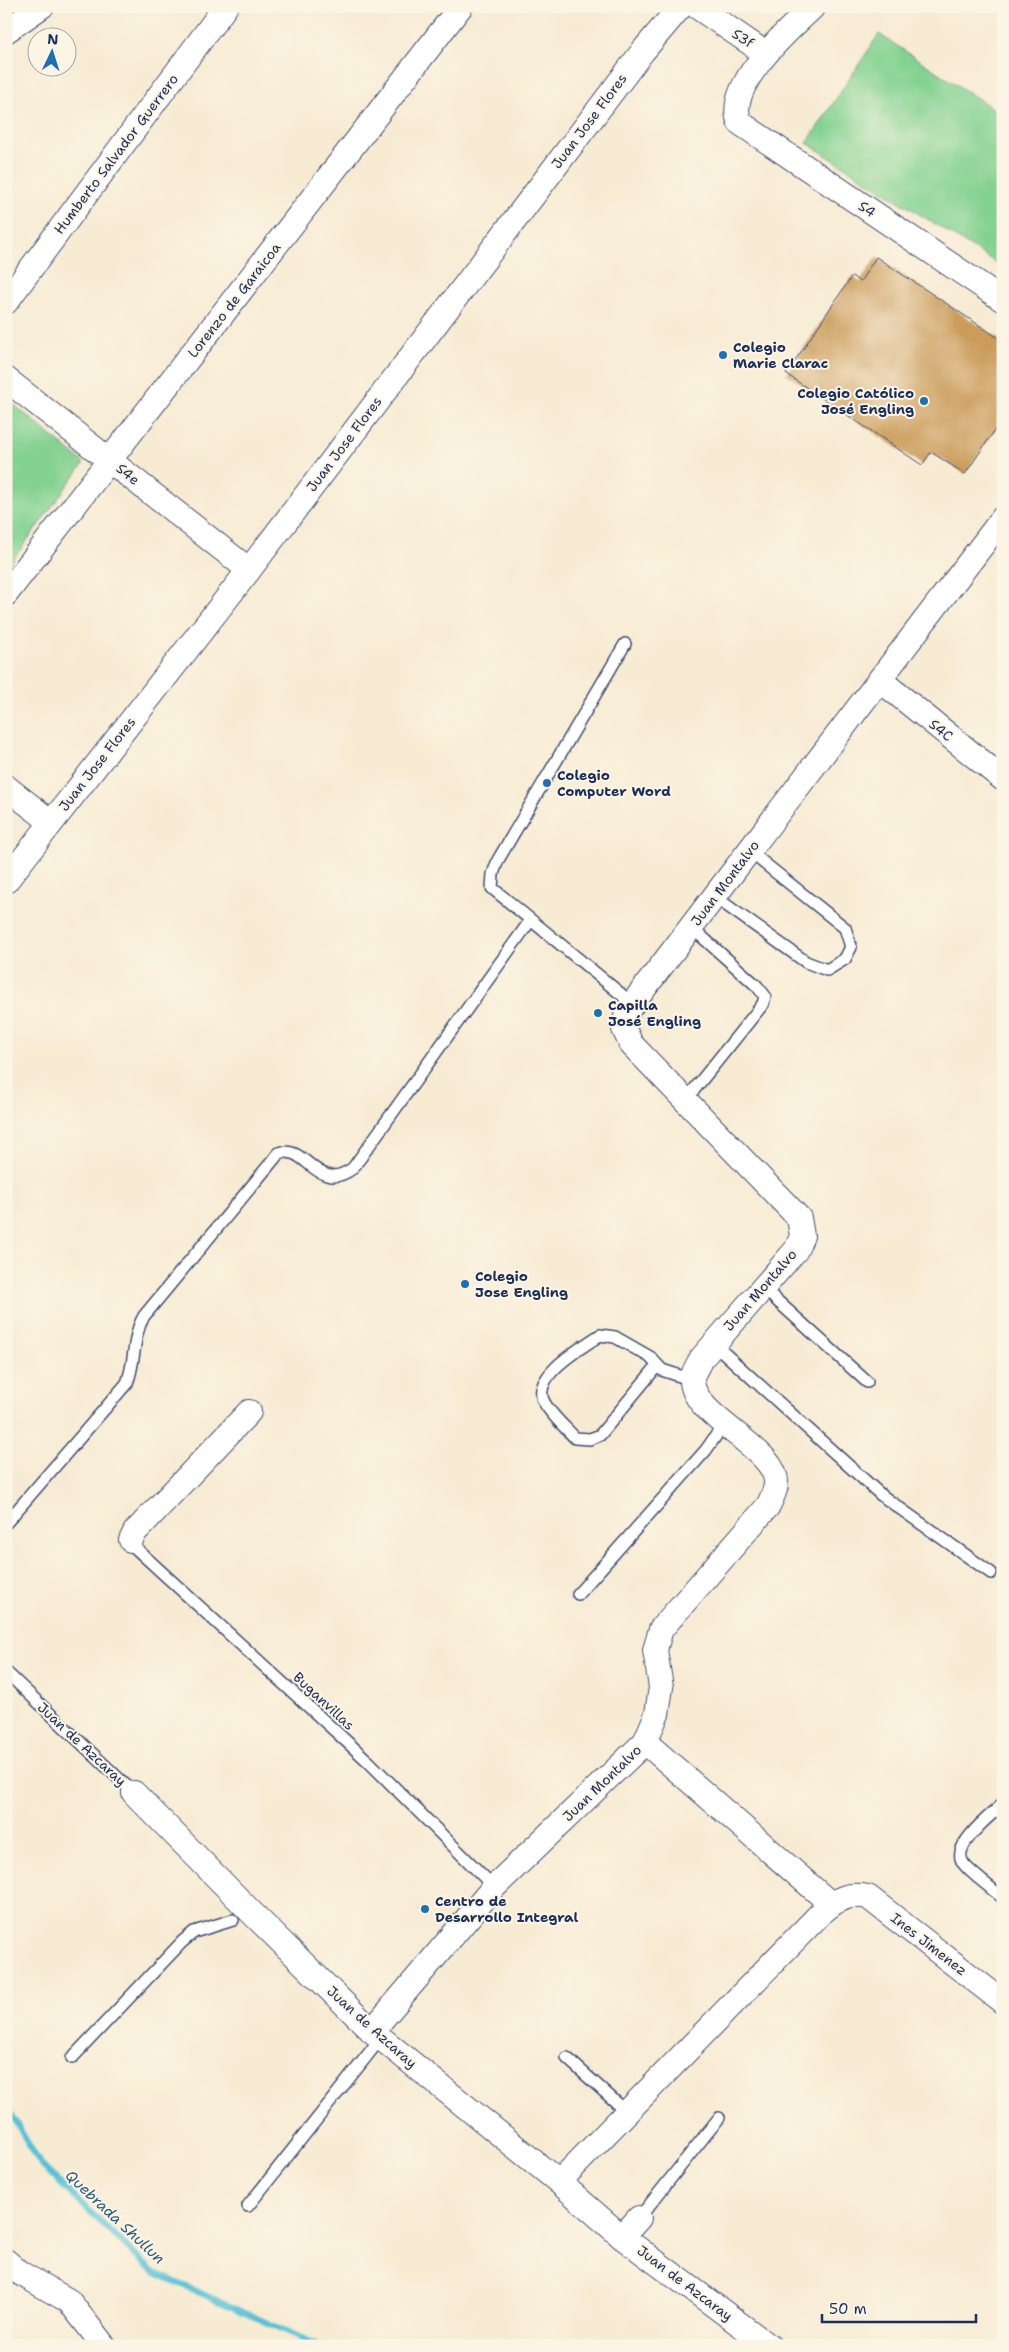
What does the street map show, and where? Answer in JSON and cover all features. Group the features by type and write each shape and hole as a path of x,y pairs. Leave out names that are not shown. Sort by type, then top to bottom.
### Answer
{"street":[{"path":"6,31 42,6"},
{"name":"Humberto Salvador Guerrero","path":"6,302 226,6"},
{"name":"Lorenzo de Garaicoa","path":"6,594 461,6"},
{"name":"Juan Jose Flores","path":"6,881 249,570 642,51 682,6"},
{"name":"S3f","path":"696,6 765,53"},
{"path":"765,53 814,6"},
{"name":"S4","path":"765,53 738,97 735,113 740,123 1003,300"},
{"name":"S4e","path":"6,379 249,570"},
{"name":"Juan Montalvo","path":"377,2034 494,1887 645,1742 657,1714 661,1687 655,1650 661,1629 768,1506 776,1483 771,1464 724,1424 698,1396 692,1380 700,1359 796,1250 802,1236 799,1218 630,1044 624,1029 627,1011 1003,518"},
{"name":"S4C","path":"880,680 1003,779"},
{"path":"6,787 51,822"},
{"path":"131,1540 135,1532 249,1412"},
{"path":"559,2182 842,1899 645,1742"},
{"name":"Juan de Azcaray","path":"134,1793 242,1917 377,2034 559,2182 622,2237 769,2346"},
{"name":"Ines Jimenez","path":"842,1899 868,1897 1003,2002"},
{"path":"622,2237 639,2218"},
{"path":"6,2261 20,2273 69,2301 104,2346"}],"lane":[{"path":"625,644 498,860 493,874 492,888 633,1004"},
{"path":"715,898 806,962 827,970 845,959 851,947 845,928 749,851"},
{"path":"6,1523 127,1383 134,1362 140,1323 144,1316 279,1153 287,1151 293,1153 322,1175 344,1174 353,1168 530,921"},
{"path":"685,1101 763,1004 765,996 757,986 691,927"},
{"path":"763,1288 867,1382"},
{"path":"657,1366 600,1436 590,1440 575,1438 543,1401 543,1390 550,1371 600,1335 615,1337 650,1357 657,1366 692,1380"},
{"path":"713,1344 881,1495 991,1573"},
{"path":"578,1594 706,1450 724,1424"},
{"name":"Buganvillas","path":"131,1540 131,1544 369,1762 494,1887"},
{"name":"Juan de Azcaray","path":"6,1672 134,1793"},
{"path":"1003,1804 964,1841 960,1851 962,1862 1003,1898"},
{"path":"72,2058 182,1942 194,1932 242,1917"},
{"path":"248,2206 377,2034"},
{"path":"568,2058 628,2113"},
{"path":"639,2218 719,2118"}],"green space":[{"path":"879,34 1003,115 1003,267 807,143"},
{"path":"6,398 84,463 6,569"}],"building":[{"path":"876,257 1003,341 1003,418 965,474 931,452 922,465 786,374 852,276 860,282"}],"waterway":[{"name":"Quebrada Shullun","path":"6,2106 41,2165 153,2272 320,2346"}],"place":[{"name":"Colegio Marie Clarac","path":"723,355"},
{"name":"Colegio Católico José Engling","path":"924,401"},
{"name":"Colegio Computer Word","path":"547,783"},
{"name":"Capilla José Engling","path":"598,1013"},
{"name":"Colegio Jose Engling","path":"465,1284"},
{"name":"Centro de Desarrollo Integral","path":"425,1909"}]}
